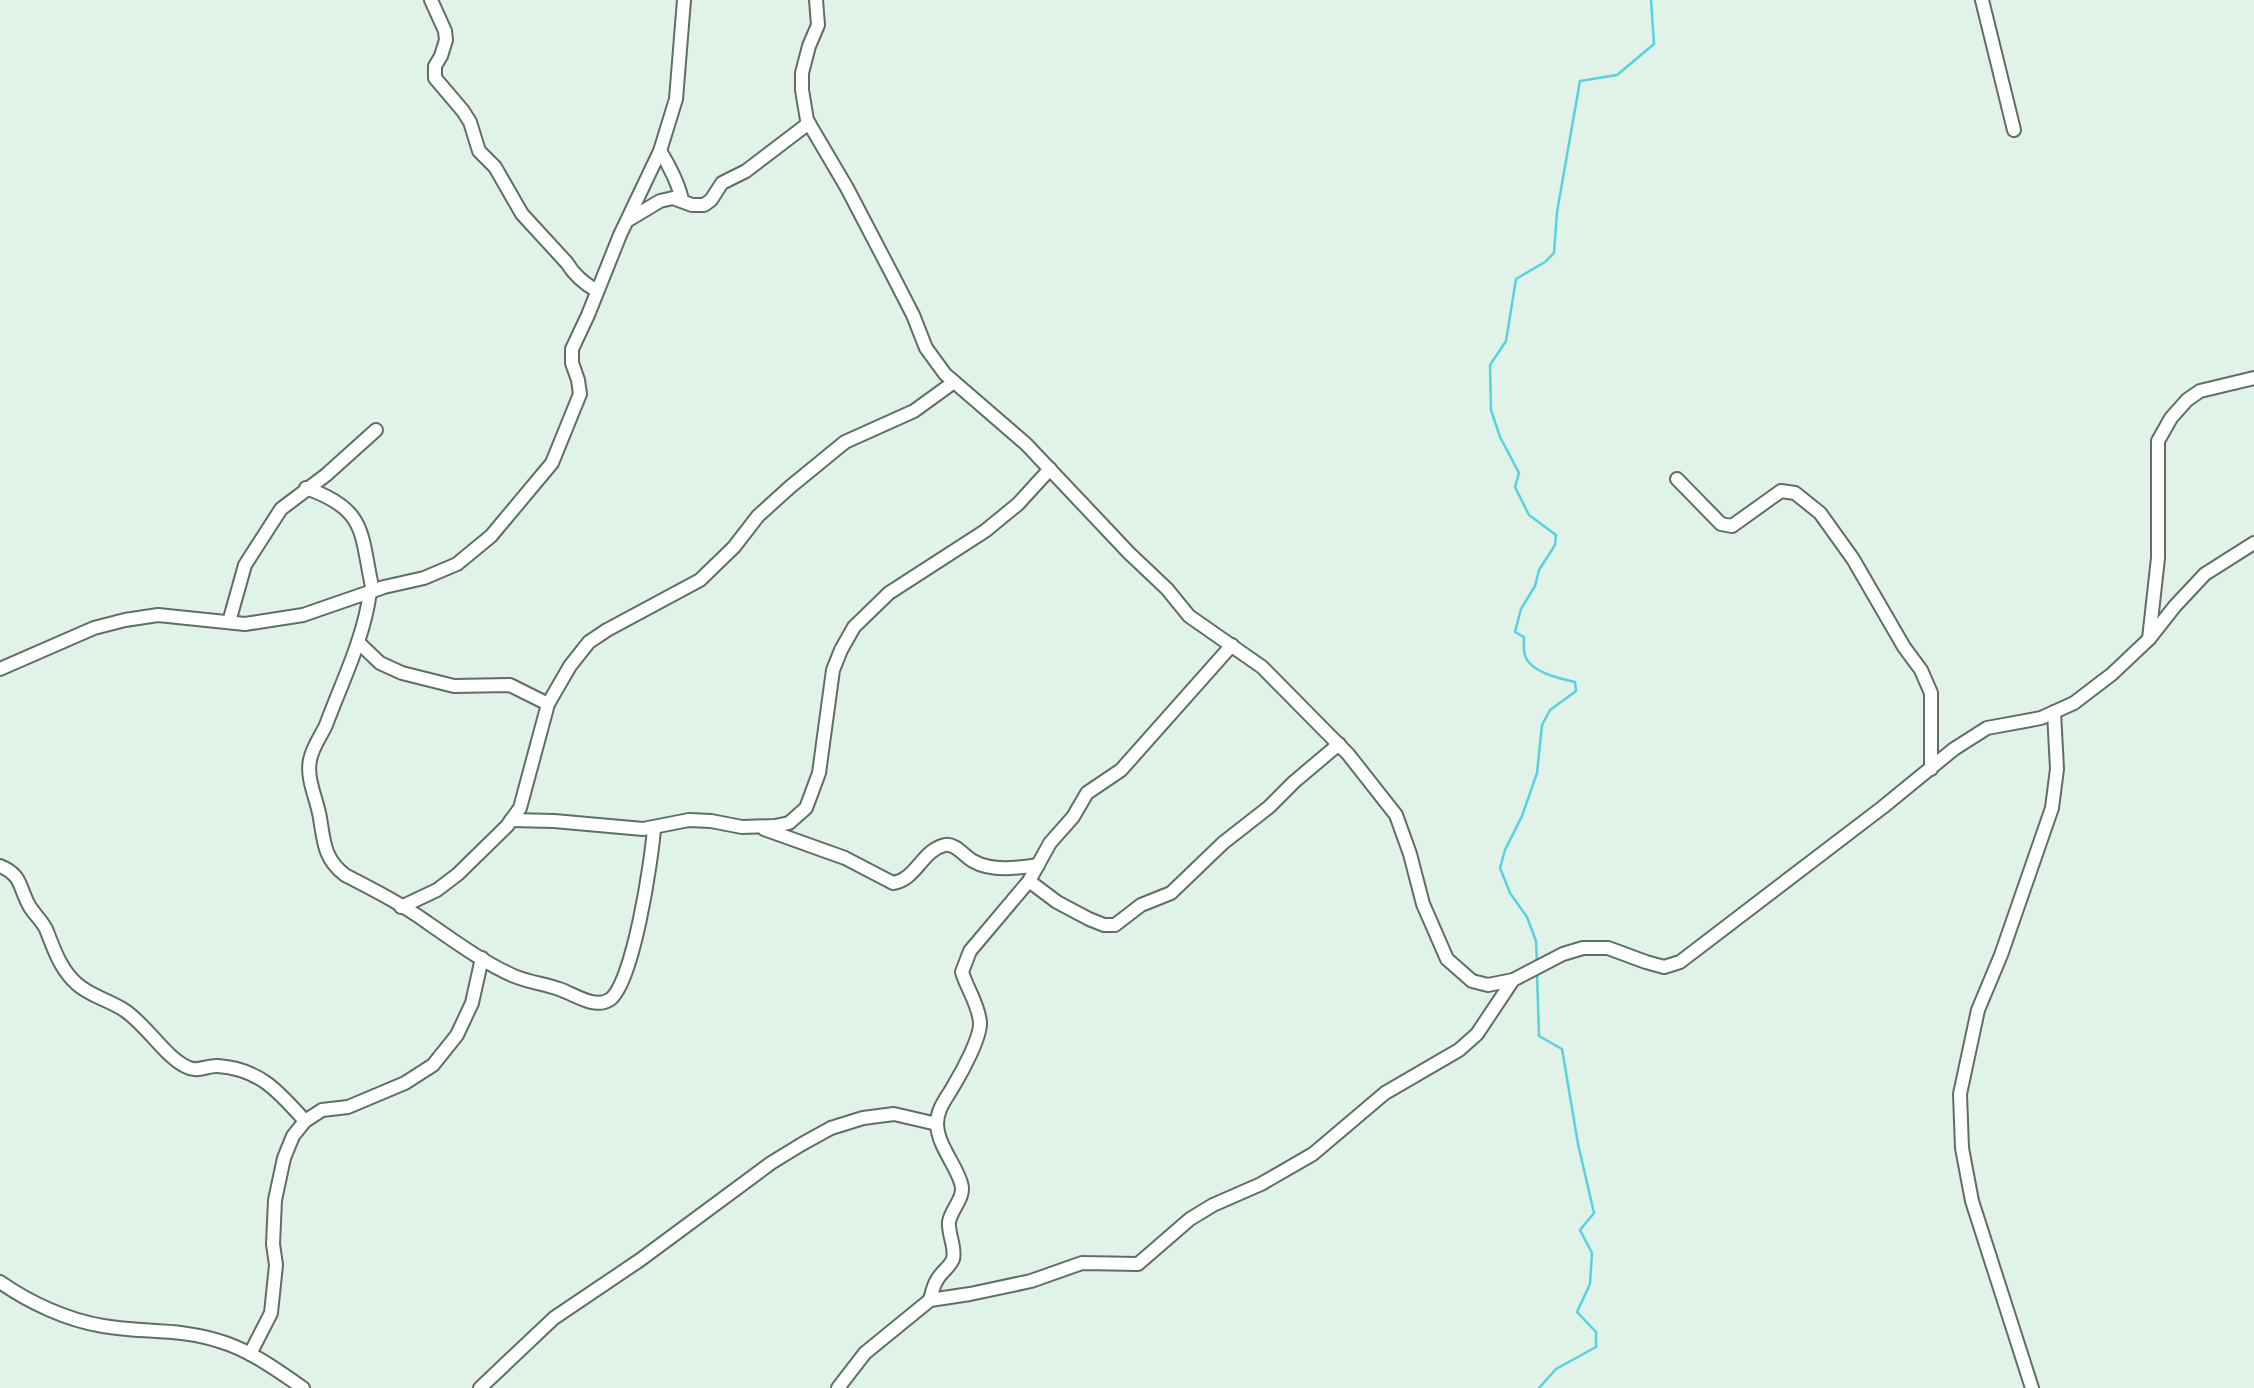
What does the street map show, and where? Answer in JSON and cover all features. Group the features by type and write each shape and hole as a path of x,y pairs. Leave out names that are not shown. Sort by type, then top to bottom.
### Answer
{"street":[{"path":"431,0 440,16 446,40 442,56 435,66 435,78 463,111 470,122 479,151 495,167 522,214 571,270 597,291"},
{"path":"0,669 94,628 125,620 158,615 245,624 303,615 371,592 425,578 457,564 491,536 552,463 580,394 572,363 572,349 627,220 660,151 676,99 684,0"},
{"path":"816,0 818,25 802,73 802,90 809,123 847,188 913,314 926,348 945,374 1026,444 1129,554 1167,589 1189,616 1262,667 1339,744 1396,815 1423,904 1447,958 1472,981 1488,985 1513,980 1563,954 1583,948 1608,948 1664,967 1680,962 1883,807 1954,749 1987,728 2041,718 2074,703 2112,674 2149,639 2205,573 2254,543"},
{"path":"1982,0 2014,130"},
{"path":"627,220 660,201 673,198 692,205 704,205 711,200 722,183 746,172 809,123"},
{"path":"660,151 674,175 682,201"},
{"path":"2149,639 2158,558 2158,441 2171,418 2187,400 2200,391 2254,378"},
{"path":"401,907 437,890 458,874 493,841 520,808 548,704 570,666 589,642 700,580 734,547 758,516 845,442 914,411 954,382"},
{"path":"229,622 246,565 281,509 326,475 376,430"},
{"path":"511,820 643,829 690,820 742,827 789,823 806,808 819,773 833,670 854,627 889,593 985,531 1018,504 1050,469"},
{"path":"1677,479 1721,524 1728,527 1781,491 1795,493 1820,513 1853,559 1904,647 1921,670 1931,693 1930,768"},
{"path":"306,488 338,501 360,526 371,592 358,642 310,758 309,775 318,806 324,845 333,866 516,977 599,1004 609,1001 621,987 642,915 653,851 654,828"},
{"path":"358,642 380,663 402,673 454,686 510,685 548,704"},
{"path":"930,1300 935,1282 954,1257 949,1221 962,1194 962,1184 942,1144 937,1124 945,1097 954,1087 976,1042 981,1024 975,1000 961,972 970,951 1029,881 1050,843 1073,817 1087,793 1121,770 1232,645"},
{"path":"2032,1388 1972,1201 1962,1148 1960,1094 1978,1010 2001,955 2052,808 2057,769 2054,712"},
{"path":"1029,881 1057,902 1089,919 1104,925 1115,925 1141,905 1171,893 1223,843 1269,807 1339,744"},
{"path":"758,827 845,858 893,883 907,878 926,856 943,845 953,846 976,863 990,867 1038,865"},
{"path":"0,866 14,873 30,907 44,926 62,966 80,987 126,1010 172,1056 187,1067 196,1070 215,1066 232,1068 264,1080 283,1096 305,1121"},
{"path":"250,1354 271,1314 276,1265 273,1244 275,1200 284,1158 293,1136 305,1121 322,1110 348,1107 405,1083 433,1065 457,1035 472,1003 482,958"},
{"path":"838,1388 865,1353 930,1300 1031,1281 1082,1263 1138,1264 1190,1219 1213,1205 1261,1184 1313,1154 1385,1093 1459,1050 1477,1034 1513,980"},
{"path":"480,1388 554,1318 640,1260 771,1163 802,1144 831,1128 863,1118 894,1114 937,1124"},
{"path":"0,1282 71,1319 104,1327 180,1331 221,1341 264,1361 303,1388"}],"waterway":[{"path":"1537,963 1536,941 1527,917 1510,893 1500,868 1537,773 1542,725 1550,710 1576,691 1575,682 1546,674 1533,666 1524,653 1524,637 1515,632 1521,609 1535,586 1539,570 1555,545 1556,535 1529,515 1515,487 1519,473 1500,437 1491,410 1490,365 1506,341 1516,279 1545,262 1554,253 1557,212 1580,81 1617,75 1654,44 1651,0"},
{"path":"1537,973 1539,1036 1562,1049 1578,1144 1594,1213 1580,1230 1592,1253 1590,1284 1577,1312 1596,1332 1596,1347 1556,1369 1539,1388"}]}
